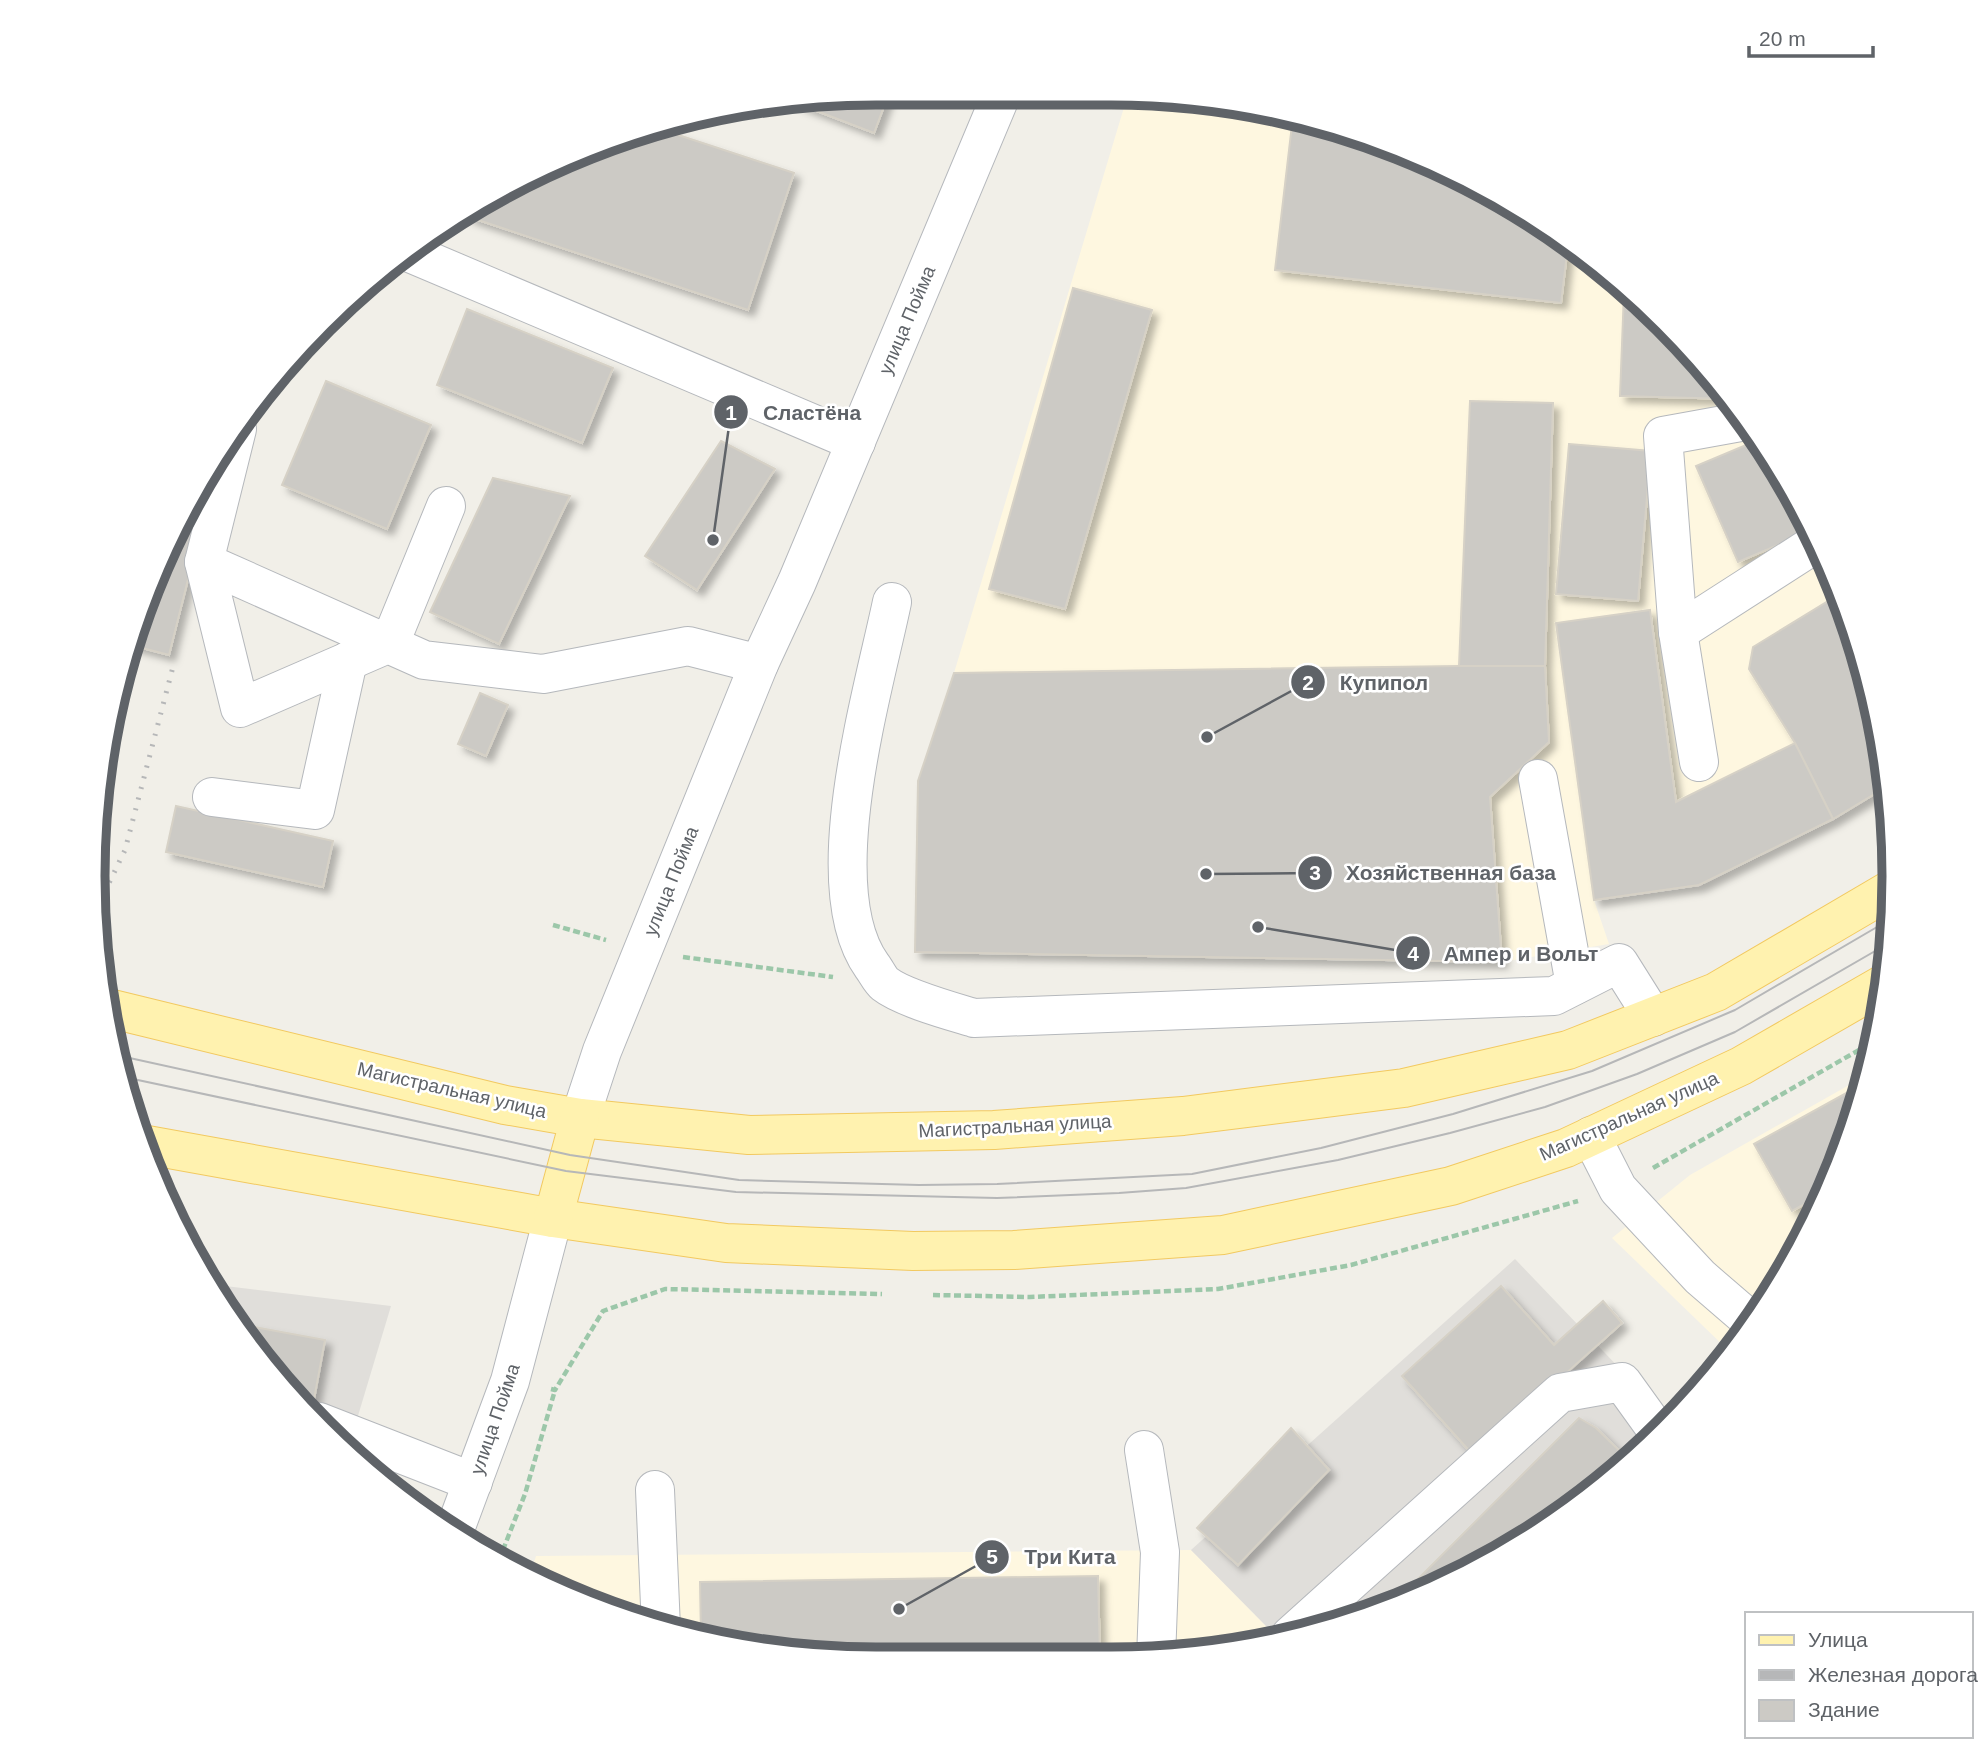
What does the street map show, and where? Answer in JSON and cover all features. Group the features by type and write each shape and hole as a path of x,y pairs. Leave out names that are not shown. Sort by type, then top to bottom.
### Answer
{"main road":[{"name":"Магистральная улица","path":"117,1009 505,1105 580,1118 748,1135 994,1130 1183,1115 1404,1088 1568,1050 1716,992 1881,896"},
{"name":"Магистральная улица","path":"155,1146 553,1218 726,1243 913,1251 1014,1250 1223,1235 1451,1186 1566,1148 1741,1066 1873,990"},
{"name":"улица Пойма","path":"553,1218 580,1118"}],"street":[{"name":"улица Пойма","path":"580,1118 602,1051 759,664 797,582 997,105"},
{"path":"418,256 856,442"},
{"path":"1699,762 1678,632 1663,436 1734,423"},
{"path":"231,455 204,562 240,708 390,643 446,506"},
{"path":"1678,632 1808,548"},
{"path":"204,562 424,660 543,674 688,646 759,664"},
{"path":"892,602 850,798 846,872 862,952 884,983 923,1002 974,1018 1554,996 1619,963 1653,1017"},
{"path":"212,797 315,810 348,661"},
{"path":"1538,779 1575,985"},
{"path":"1591,1136 1618,1189 1700,1277 1744,1315"},
{"name":"улица Пойма","path":"457,1523 510,1381 553,1218"},
{"path":"1305,1622 1560,1393 1622,1382 1652,1424"},
{"path":"341,1431 473,1482"},
{"path":"1144,1450 1160,1552 1156,1645"},
{"path":"655,1490 660,1616"}],"path":[{"path":"703,960 830,978"},
{"path":"503,1551 525,1494 555,1390"}],"shaded area":[{"path":"1125,106 1212,112 1311,131 1406,164 1452,185 1497,208 1580,264 1656,331 1723,407 1779,491 1802,535 1841,628 1856,676 1876,785 1699,885 1594,900 1609,944 1502,962 915,952 918,781 954,673"},
{"path":"1854,1082 1823,1171 1802,1217 1779,1262 1723,1345 1612,1238 1690,1175"},
{"path":"1515,1259 1663,1414 1619,1456 1580,1488 1496,1544 1406,1588 1311,1621 1270,1630 1191,1550"},
{"path":"224,1286 391,1306 351,1440 296,1384 264,1345"},
{"path":"1191,1550 1270,1630 1212,1640 1111,1647 876,1647 775,1640 676,1621 628,1606 533,1566 536,1556"}],"building":[{"path":"884,105 874,133 810,109"},
{"path":"1292,127 1359,146 1452,185 1497,208 1567,255 1561,303 1275,270"},
{"path":"671,133 794,173 748,310 474,219 535,185 581,164"},
{"path":"1073,288 1152,310 1065,609 989,589"},
{"path":"1624,300 1691,368 1716,399 1620,396"},
{"path":"467,309 613,368 582,443 437,385"},
{"path":"326,381 431,425 387,529 282,485"},
{"path":"1470,401 1553,403 1545,666 1459,666"},
{"path":"721,441 775,469 697,590 645,556"},
{"path":"1569,444 1651,451 1638,601 1556,594"},
{"path":"1749,444 1779,491 1802,535 1738,562 1696,466"},
{"path":"493,478 570,496 499,644 430,612"},
{"path":"212,484 169,655 140,647 164,581"},
{"path":"1830,600 1856,676 1877,793 1833,819 1795,743 1749,669 1753,647"},
{"path":"1650,610 1676,802 1795,743 1833,819 1699,885 1594,900 1556,623"},
{"path":"1545,666 1549,742 1490,797 1502,962 915,952 918,781 954,673"},
{"path":"480,693 508,705 486,756 458,744"},
{"path":"176,806 333,841 323,887 166,852"},
{"path":"1852,1090 1841,1124 1809,1202 1792,1211 1754,1144"},
{"path":"1501,1286 1554,1345 1603,1301 1622,1323 1474,1456 1402,1376"},
{"path":"251,1326 325,1340 313,1402"},
{"path":"1579,1418 1596,1428 1622,1453 1539,1517 1496,1544 1412,1585"},
{"path":"1291,1428 1329,1470 1238,1565 1197,1528"},
{"path":"1098,1576 1100,1647 876,1647 775,1640 701,1626 700,1582"}],"tram line":[{"path":"127,1057 570,1155 739,1180 919,1185 997,1184 1192,1174 1321,1148 1453,1114 1592,1071 1735,1010 1880,925"},
{"path":"132,1079 566,1171 736,1192 997,1198 1119,1193 1186,1188 1338,1160 1545,1107 1637,1074 1735,1032 1878,950"}],"railway":[{"path":"106,890 125,850 174,663"}],"place":[{"name":"Сластёна","path":"713,540"},
{"name":"Купипол","path":"1207,737"},
{"name":"Хозяйственная база","path":"1206,874"},
{"name":"Ампер и Вольт","path":"1258,927"},
{"name":"Три Кита","path":"899,1609"}]}
